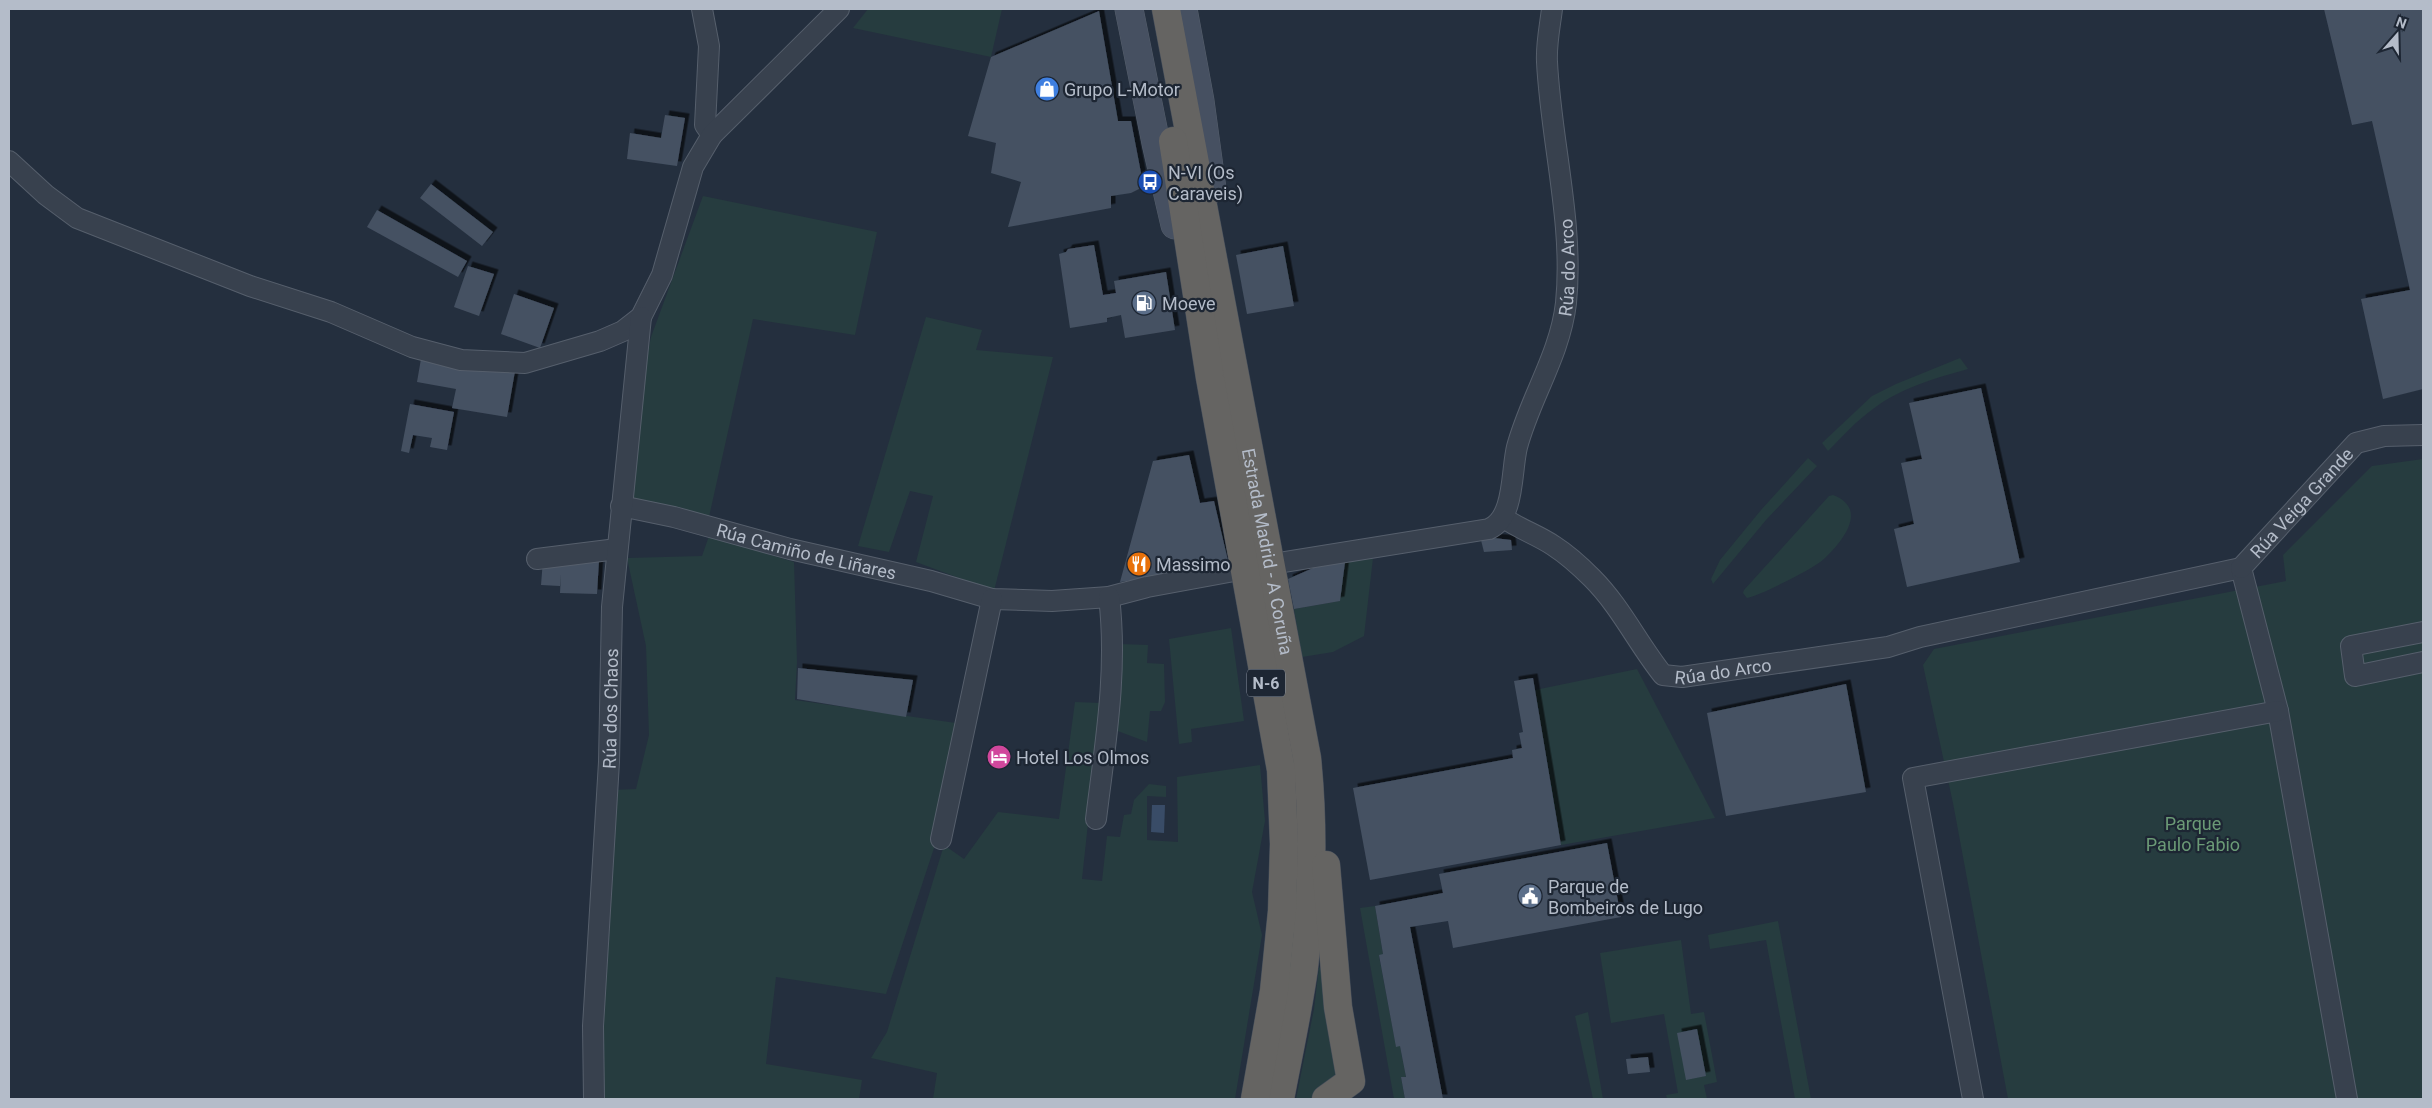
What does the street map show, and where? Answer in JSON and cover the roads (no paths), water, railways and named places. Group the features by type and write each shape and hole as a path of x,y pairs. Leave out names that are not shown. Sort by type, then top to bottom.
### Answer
{"highway":[{"name":"Estrada Madrid - A Coruña","path":"1149,9 1168,107 1210,378 1307,758 1311,790 1310,901 1304,968 1280,1099"},
{"name":"Estrada Madrid - A Coruña","path":"1166,9 1239,386 1284,802 1282,911 1274,992 1255,1099"},
{"name":"N-6","path":"1311,790 1319,818 1325,853 1338,1007 1352,1090"},
{"path":"1326,1099 1352,1090"}],"main road":[{"path":"1129,9 1156,143 1210,378"},
{"path":"1183,9 1200,101 1239,386"}],"street":[{"path":"702,9 709,46 705,124 712,135"},
{"path":"9,161 46,195 77,218 250,286 331,312 412,347 461,360 525,363 600,341 623,331 641,317 662,275 693,168 712,135 839,9"},
{"name":"Rúa do Arco","path":"1552,9 1547,60 1567,238 1566,303 1560,336 1520,436 1504,518 1518,528 1554,546 1594,579 1619,612 1648,657 1663,675 1682,676 1888,647 1920,637 2240,568"},
{"name":"Rúa dos Chaos","path":"594,1099 592,1026 608,772 612,607 641,317"},
{"name":"Rúa Veiga Grande","path":"2240,568 2356,443 2384,436 2423,435"},
{"name":"Rúa Camiño de Liñares","path":"621,506 674,517 790,549 931,581 992,599 1052,601 1109,597 1147,587 1259,567"},
{"path":"1259,567 1489,529 1497,525 1504,518"},
{"path":"537,559 617,549"},
{"path":"2240,568 2278,711 2347,1099"},
{"path":"1096,819 1112,676 1112,623 1109,597"},
{"path":"941,839 992,599"},
{"path":"2423,632 2350,646 2356,676 2423,662"},
{"path":"1974,1099 1913,778 2278,711"}],"water":[{"path":"1152,805 1165,805 1164,833 1151,832"}],"place":[{"name":"Grupo L-Motor","path":"1047,89"},
{"name":"N-VI (Os Caraveis)","path":"1150,182"},
{"name":"Moeve","path":"1144,303"},
{"name":"Massimo","path":"1139,564"},
{"name":"Hotel Los Olmos","path":"999,757"},
{"name":"Parque de Bombeiros de Lugo","path":"1530,896"}],"park label":[{"name":"Parque Paulo Fabio","path":"2193,833"}]}
